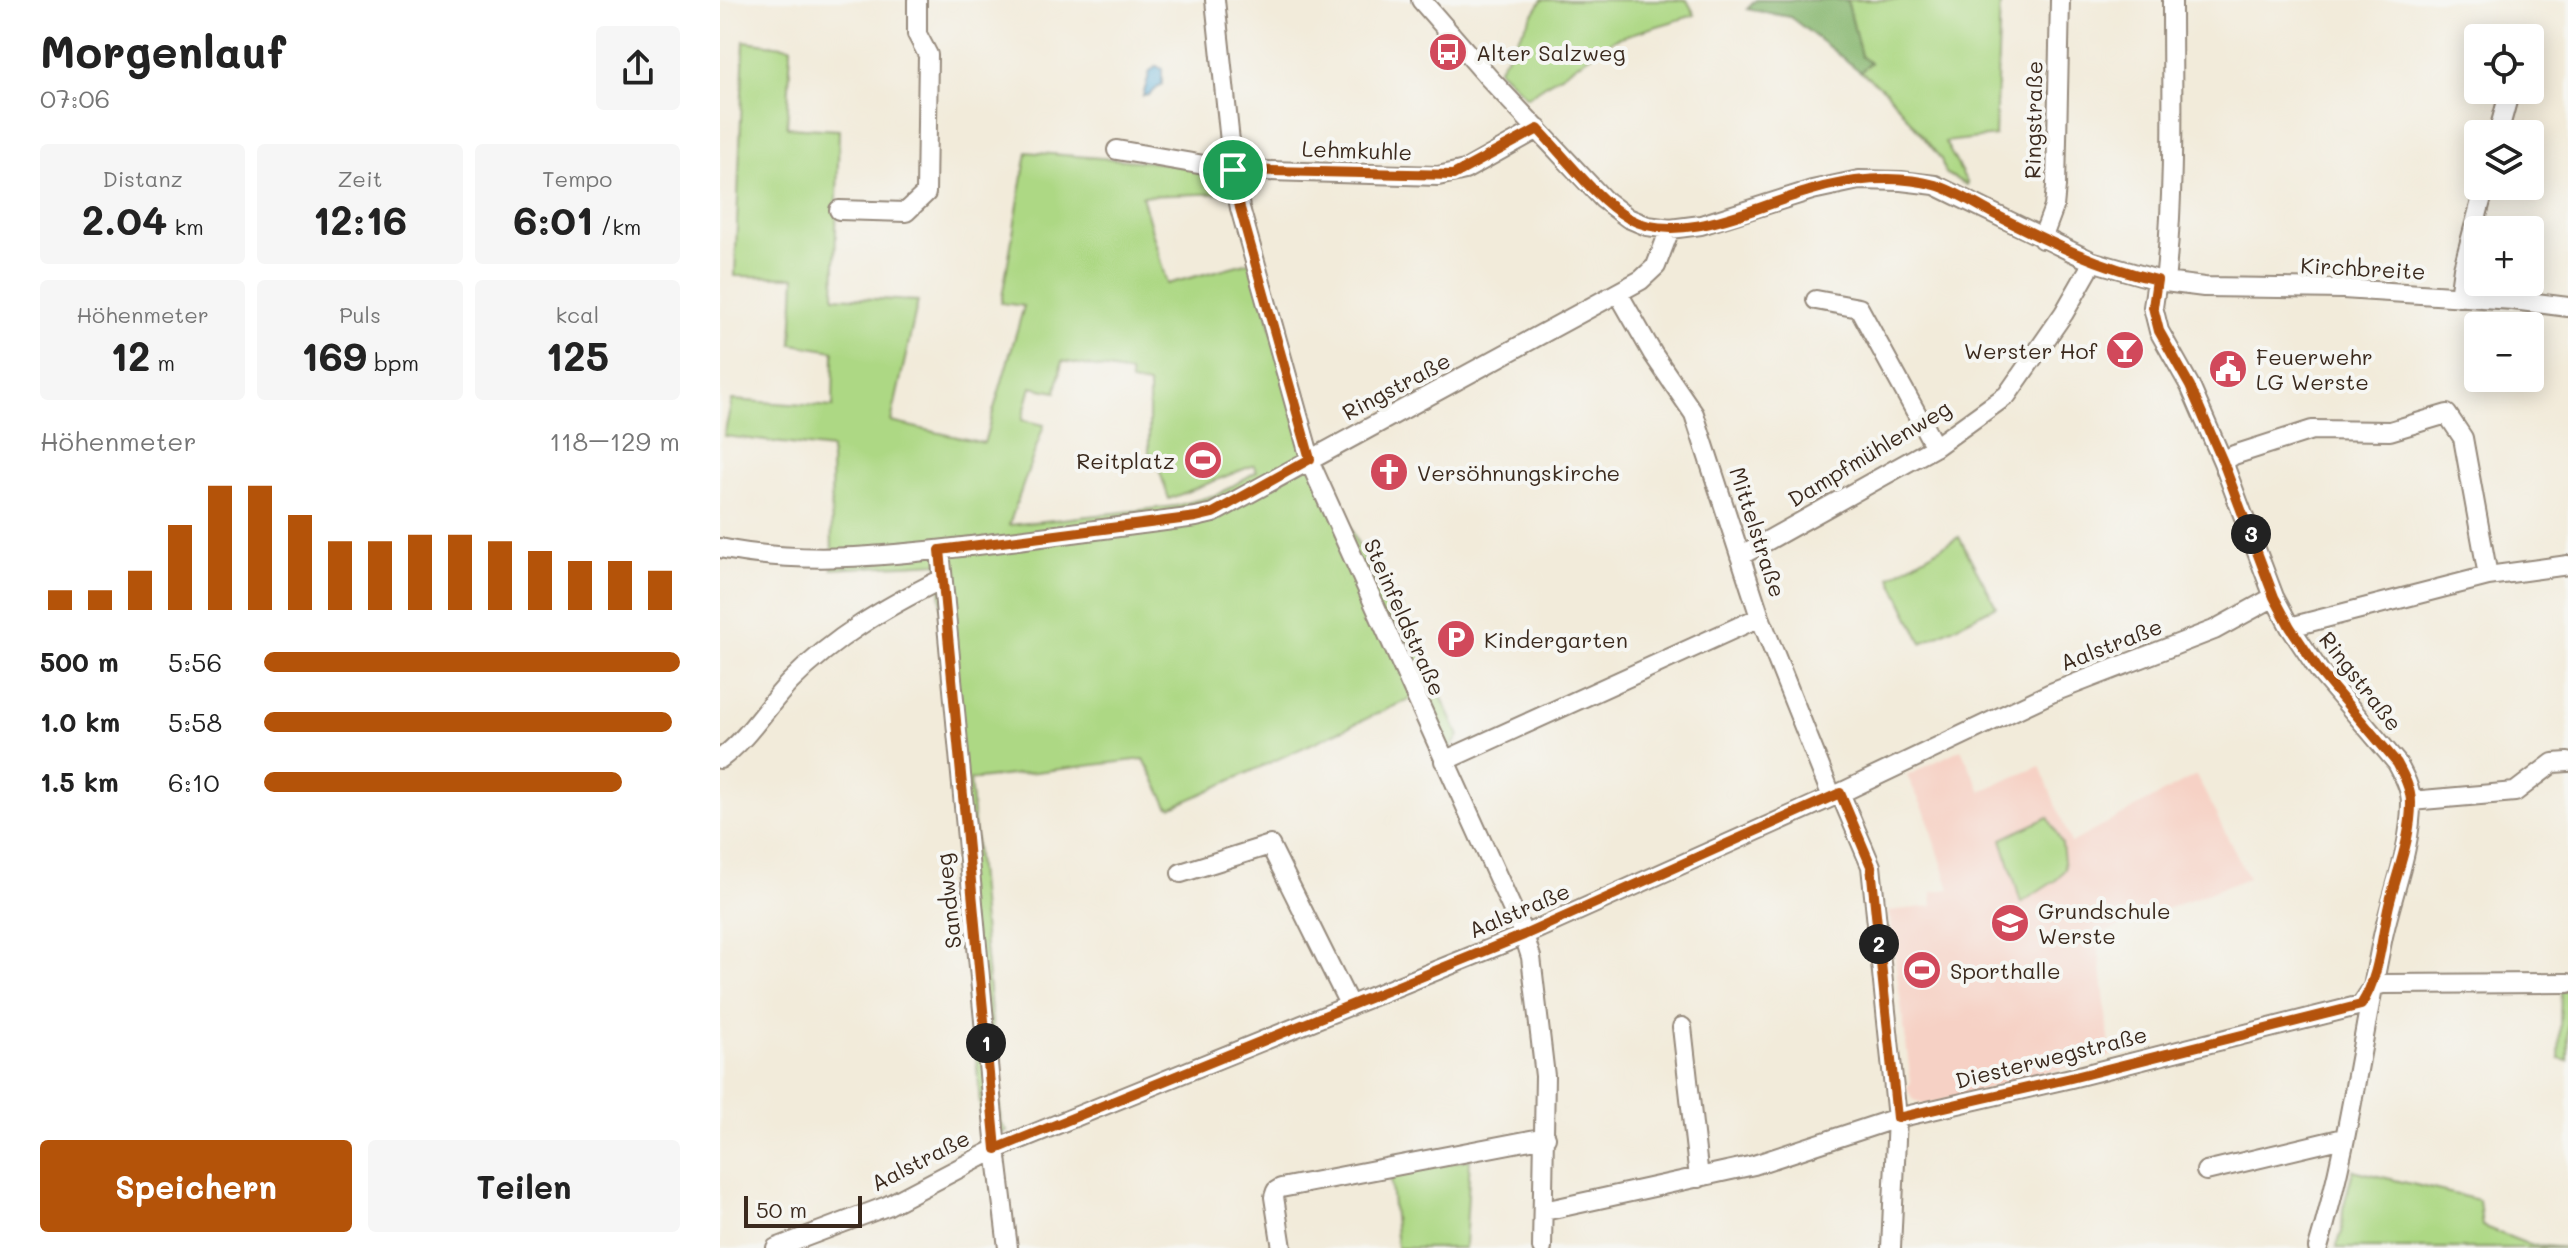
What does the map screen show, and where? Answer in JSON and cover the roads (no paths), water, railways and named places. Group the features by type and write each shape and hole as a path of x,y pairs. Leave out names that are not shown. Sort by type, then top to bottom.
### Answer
{"street":[{"path":"839,210 906,212 926,193 928,55 917,34 917,0"},
{"name":"Steinfeldstraße","path":"1215,0 1233,170 1240,208 1310,459 1524,935 1531,957 1545,1076 1542,1248"},
{"path":"1421,0 1489,78 1603,199 1628,218 1647,226 1670,229 1701,225 1812,190 1859,180 1935,185 2091,261 2161,281"},
{"name":"Ringstraße","path":"2042,239 2054,207 2056,186 2060,0"},
{"name":"Ringstraße","path":"2172,0 2173,179 2161,281 2153,307 2159,331 2190,386 2223,462 2274,597 2290,627 2320,672 2397,763 2406,779 2411,801 2407,841 2389,904 2344,1138 2318,1248"},
{"name":"Lehmkuhle","path":"1117,150 1233,170 1453,175 1538,129"},
{"path":"2459,297 2463,268 2481,200"},
{"name":"Ringstraße","path":"720,548 825,557 888,556 1213,513 1641,280 1656,266 1670,229"},
{"name":"Dampfmühlenweg","path":"1740,556 1935,447 2007,395 2064,313 2091,261"},
{"name":"Kirchbreite","path":"2161,281 2204,287 2343,289 2513,300 2568,307"},
{"name":"Mittelstraße","path":"1618,293 1653,354 1694,414 1760,617 1836,795 1871,866 1897,1118 1891,1248"},
{"path":"1816,300 1859,308 1935,447"},
{"path":"2223,462 2234,455 2312,430 2390,431 2447,414 2463,438 2488,576"},
{"name":"Sandweg","path":"940,550 1008,1248"},
{"path":"2290,627 2488,576 2568,565"},
{"path":"720,759 747,736 790,682 846,633 893,603 942,579"},
{"name":"Aalstraße","path":"776,1248 887,1206 996,1149 1524,935 1836,795 2051,693 2214,630 2274,597"},
{"path":"1444,761 1760,617"},
{"path":"2411,801 2515,792 2553,763 2568,762"},
{"path":"1181,873 1270,845 1350,1006"},
{"path":"2373,987 2383,984 2568,983"},
{"name":"Diesterwegstraße","path":"1544,1211 1764,1162 1897,1118 2361,1005 2373,987"},
{"path":"1682,1027 1699,1178"},
{"path":"1282,1248 1274,1197 1281,1188 1546,1137"},
{"path":"2206,1171 2344,1138"}],"water":[{"path":"1157,66 1162,69 1162,84 1143,96 1150,71"}],"place":[{"name":"Alter Salzweg","path":"1448,52"},
{"name":"Werster Hof","path":"2125,350"},
{"name":"Feuerwehr LG Werste","path":"2228,369"},
{"name":"Reitplatz","path":"1203,460"},
{"name":"Versöhnungskirche","path":"1389,472"},
{"name":"Kindergarten","path":"1456,639"},
{"name":"Grundschule Werste","path":"2010,923"},
{"name":"Sporthalle","path":"1922,970"}]}
